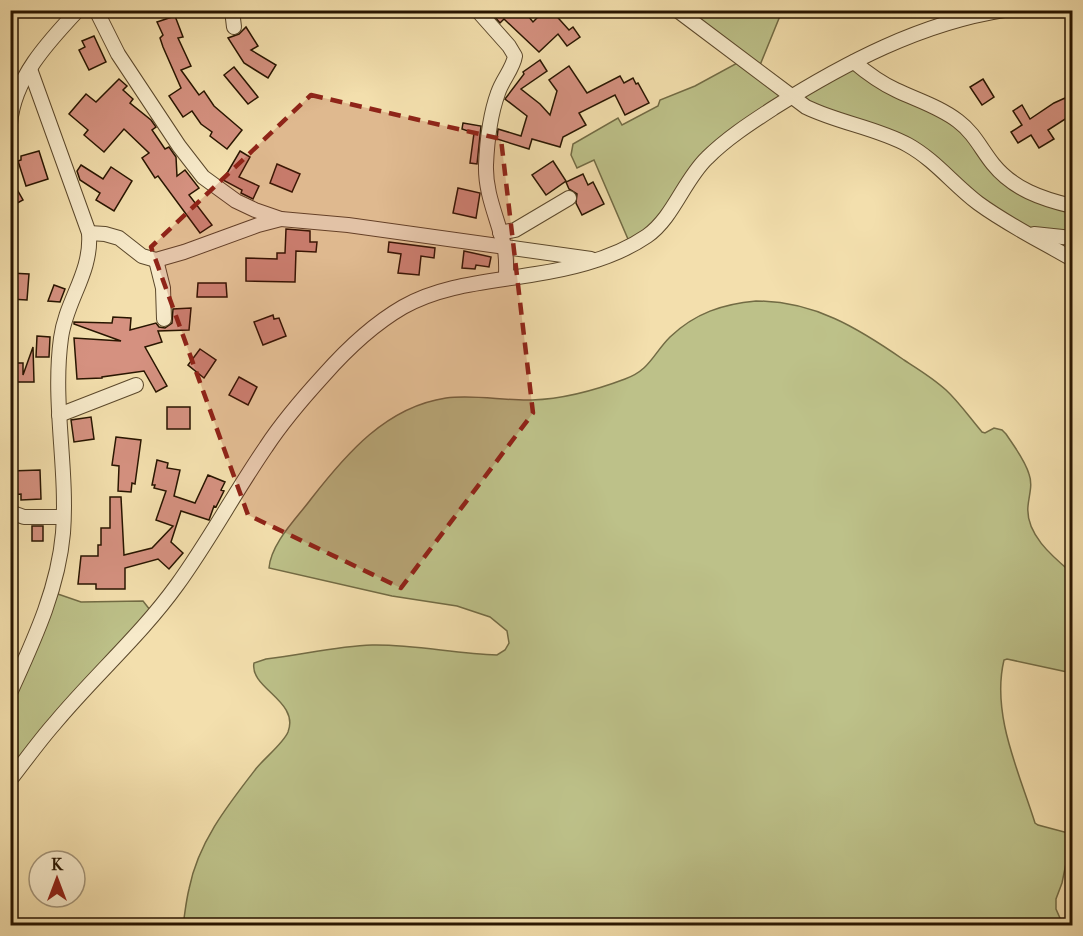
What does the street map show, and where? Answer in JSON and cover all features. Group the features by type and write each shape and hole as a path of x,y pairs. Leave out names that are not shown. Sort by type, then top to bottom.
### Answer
{"street":[{"path":"10,124 15,102 30,69 68,10"},
{"path":"51,38 78,10"},
{"path":"96,10 118,54 179,146 203,177 236,201 281,219 348,225 599,260"},
{"path":"232,10 234,27"},
{"path":"477,10 509,46 514,56 512,66 503,80 496,100 486,164 486,181 490,199 505,247 506,278"},
{"path":"677,10 792,97 823,115 907,145 938,167 977,203 1072,259"},
{"path":"10,780 54,724 154,615 178,583 267,444 294,408 340,357 373,328 405,306 436,292 506,278 535,275 599,260 632,246 661,224 690,177 706,158 747,126 792,97 882,47 952,21 1004,10"},
{"path":"854,62 870,75 894,89 957,120 976,138 992,163 1015,185 1043,199 1072,206"},
{"path":"10,693 37,633 60,558 63,517 59,415 61,336 70,305 88,261 89,233 30,69"},
{"path":"500,233 515,230 569,198"},
{"path":"89,233 119,238 142,256 156,260 281,219"},
{"path":"1026,233 1072,238"},
{"path":"156,260 163,288 164,319"},
{"path":"59,415 136,385"},
{"path":"10,512 24,517 63,517"}],"highlighted area":[{"path":"311,95 501,139 533,413 401,588 248,515 151,247"}],"green space":[{"path":"677,11 782,11 758,70 792,96 854,62 943,111 1004,176 1072,206 1072,238 1026,233 920,153 792,97 728,140 661,224 631,246 594,160 577,168 571,155 573,144 618,118 622,125 658,106 660,100 695,86 743,60"},
{"path":"756,301 777,302 816,311 870,337 941,386 982,432 985,433 994,428 1002,430 1025,464 1031,482 1028,516 1031,526 1042,544 1072,573 1072,673 1004,660 1001,701 1009,743 1035,823 1072,834 1062,883 1056,899 1056,909 1066,925 183,925 193,872 206,841 234,797 288,732 290,721 287,712 259,680 254,663 266,659 372,645 497,655 505,650 509,643 507,631 490,617 457,606 392,596 269,568 279,540 338,466 369,435 386,422 424,403 457,397 544,399 603,387 640,371 670,337 699,316 721,307"},
{"path":"52,592 81,602 143,601 154,615 11,780 11,693"}],"building":[{"path":"489,10 523,10 533,22 545,10 551,10 569,30 573,27 580,37 567,46 558,34 539,52 504,19 500,23"},
{"path":"175,16 183,37 178,38 191,66 181,70 199,95 204,91 214,106 242,130 227,149 210,136 212,132 201,124 192,111 183,117 169,96 181,88 163,47 160,38 163,35 157,22"},
{"path":"246,27 258,46 251,50 276,65 268,78 244,63 228,38 239,34"},
{"path":"94,36 106,62 89,70 79,50 85,47 82,41"},
{"path":"540,60 547,71 521,89 550,115 557,91 549,80 569,66 587,93 620,76 624,83 633,78 649,103 625,115 615,95 579,113 586,125 563,137 560,147 532,139 529,149 497,139 498,129 521,136 527,116 505,99 524,74 523,72"},
{"path":"234,67 258,97 248,104 224,75"},
{"path":"119,79 127,86 123,90 133,99 130,103 151,120 156,127 152,130 165,149 169,147 176,157 177,176 185,170 199,188 189,195 212,225 200,233 158,176 155,178 142,158 149,153 124,129 104,152 84,135 88,130 69,114 86,94 96,102"},
{"path":"983,79 994,97 982,105 970,87"},
{"path":"1065,98 1072,110 1068,112 1070,116 1048,130 1054,139 1039,148 1031,135 1018,143 1011,132 1022,125 1013,111 1022,105 1030,119"},
{"path":"463,123 481,126 477,164 470,163 474,133 462,129"},
{"path":"39,151 48,179 26,186 18,161 21,160 21,156"},
{"path":"240,151 250,157 239,177 259,186 253,199 223,180"},
{"path":"553,161 566,181 546,195 532,175"},
{"path":"277,164 300,174 292,192 270,183"},
{"path":"81,165 103,179 111,167 132,181 114,211 96,200 100,193 80,180 77,171"},
{"path":"583,174 588,185 593,182 604,204 582,215 576,203 577,194 569,189 566,182"},
{"path":"10,177 23,200 10,207"},
{"path":"458,188 480,193 476,218 453,213"},
{"path":"286,229 310,231 310,242 317,242 316,252 296,251 295,282 246,281 246,258 277,259 277,253 285,253"},
{"path":"389,242 435,248 434,258 421,256 419,275 398,273 401,254 388,252"},
{"path":"464,251 491,257 489,267 476,265 475,269 462,268"},
{"path":"10,273 29,274 27,300 10,299"},
{"path":"198,283 226,283 227,297 197,297"},
{"path":"54,285 65,289 60,302 48,301"},
{"path":"191,308 189,330 158,331 162,342 145,347 167,386 156,392 144,371 102,378 77,379 74,338 121,341 74,324 74,322 112,323 113,317 131,318 130,330 156,323 159,327 165,328 172,323 173,309"},
{"path":"273,315 274,319 279,318 286,336 263,345 254,322"},
{"path":"37,336 50,337 49,357 36,357"},
{"path":"33,347 34,382 10,382 10,363 23,363 23,375"},
{"path":"200,349 216,360 204,378 188,365"},
{"path":"239,377 257,387 248,405 229,395"},
{"path":"167,407 190,407 190,429 167,429"},
{"path":"91,417 94,439 74,442 71,420"},
{"path":"116,437 141,440 135,484 132,483 131,492 118,491 119,466 112,465"},
{"path":"157,460 168,463 167,468 180,470 174,496 195,503 208,475 225,482 221,490 224,491 216,507 214,506 209,520 181,511 171,542 183,553 169,569 158,559 125,568 125,589 96,589 96,584 78,584 81,556 98,556 98,545 101,545 101,528 110,528 110,497 121,497 124,555 152,548 173,526 156,520 166,491 154,488 155,485 152,485"},
{"path":"40,470 41,499 21,500 21,494 10,495 10,471"},
{"path":"32,526 43,526 43,541 32,541"}]}
